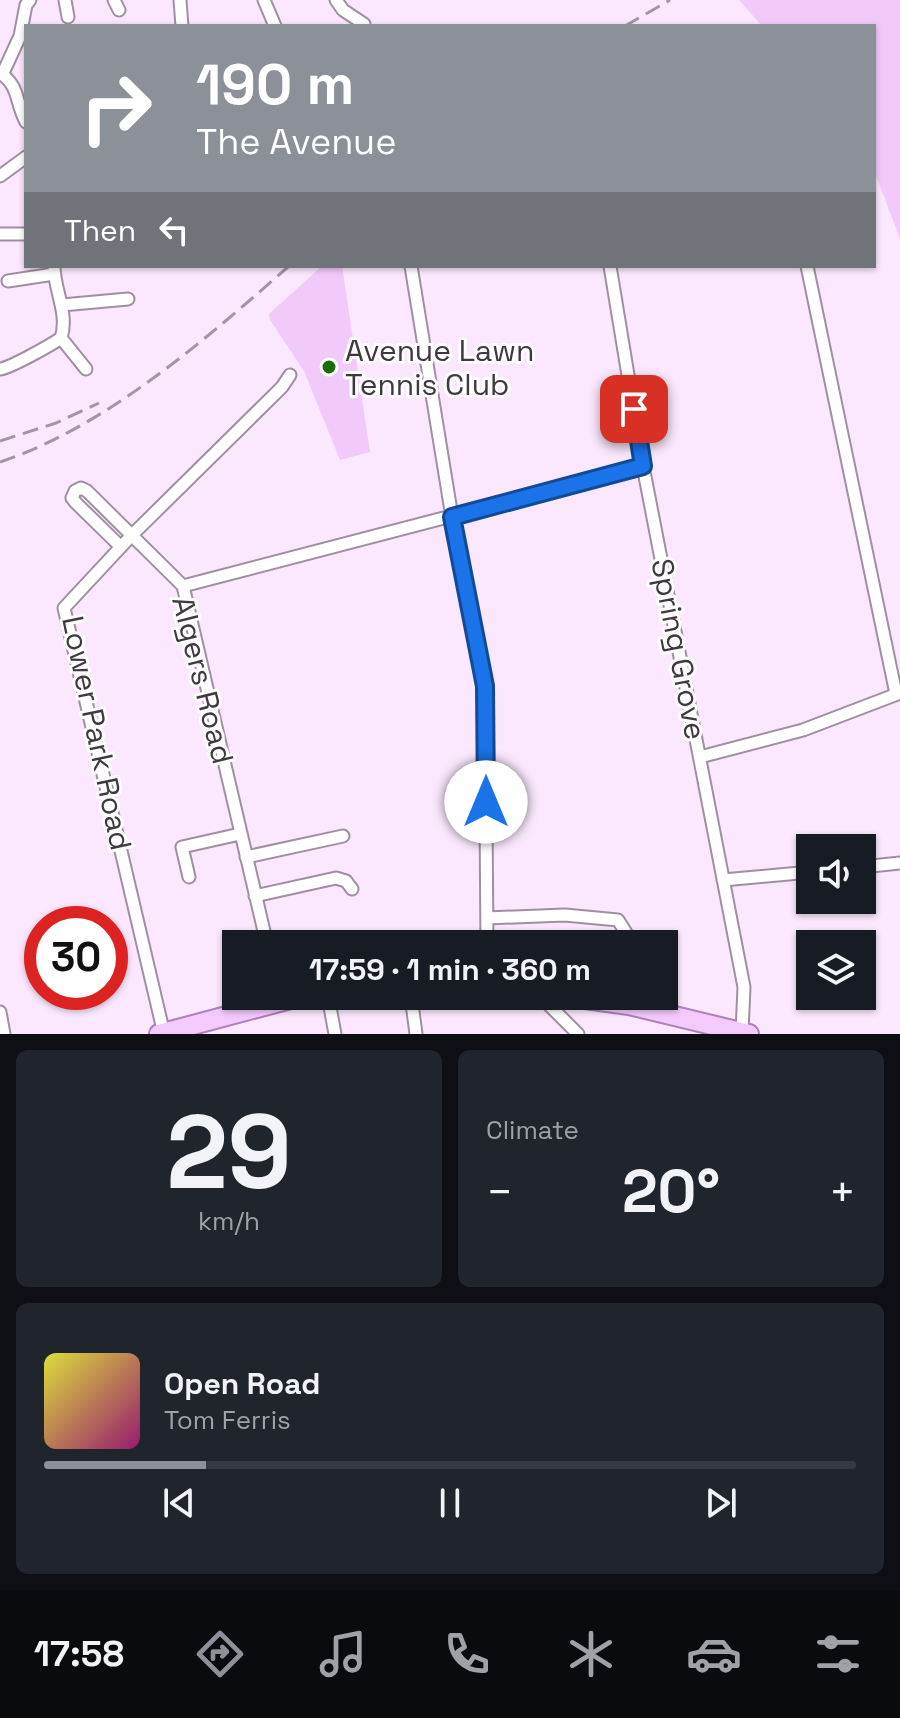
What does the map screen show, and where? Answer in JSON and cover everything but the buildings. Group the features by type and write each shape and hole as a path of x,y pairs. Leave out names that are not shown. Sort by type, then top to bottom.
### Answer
{"main road":[{"path":"163,1033 241,1010"},
{"path":"650,1010 745,1033"}],"street":[{"path":"24,118 15,88 1,73 20,36 26,5 30,0"},
{"path":"65,0 68,17"},
{"path":"264,0 274,24"},
{"path":"336,0 343,10 364,24"},
{"path":"182,24 184,4"},
{"path":"0,176 24,158"},
{"path":"0,234 24,234"},
{"path":"411,268 452,517 485,686 487,930"},
{"name":"Spring Grove","path":"610,268 643,466 744,987 745,1033"},
{"path":"700,757 803,730 898,694 807,268"},
{"path":"0,369 13,366 61,338 64,329 54,270 8,281"},
{"path":"62,305 128,299"},
{"path":"61,338 86,369"},
{"name":"Lower Park Road","path":"163,1033 64,608 290,375"},
{"path":"183,586 643,466"},
{"name":"Algers Road","path":"121,547 76,503 72,498 75,491 81,488 87,491 183,586 264,930"},
{"path":"189,877 182,847 240,834"},
{"path":"246,857 343,836"},
{"path":"876,866 900,863"},
{"path":"723,880 796,873"},
{"path":"255,896 336,878 346,881 352,889"},
{"path":"487,918 565,915 618,920 624,930"},
{"path":"331,1010 335,1034"},
{"path":"413,1010 416,1034"},
{"path":"554,1010 578,1034"},
{"path":"0,1012 4,1034"}],"shaded area":[{"path":"739,0 900,0 900,239 876,175 876,24 760,24"},
{"name":"Avenue Lawn Tennis Club","path":"320,268 342,268 370,452 340,460 304,371 269,314"}],"railway":[{"path":"628,24 670,0"},
{"path":"0,462 39,447 116,404 189,351 287,268"},
{"path":"0,441 56,423 99,403"}],"place":[{"name":"Avenue Lawn Tennis Club","path":"329,367"}],"route":[{"path":"486,802 485,686 452,517 643,466 634,409"}]}
